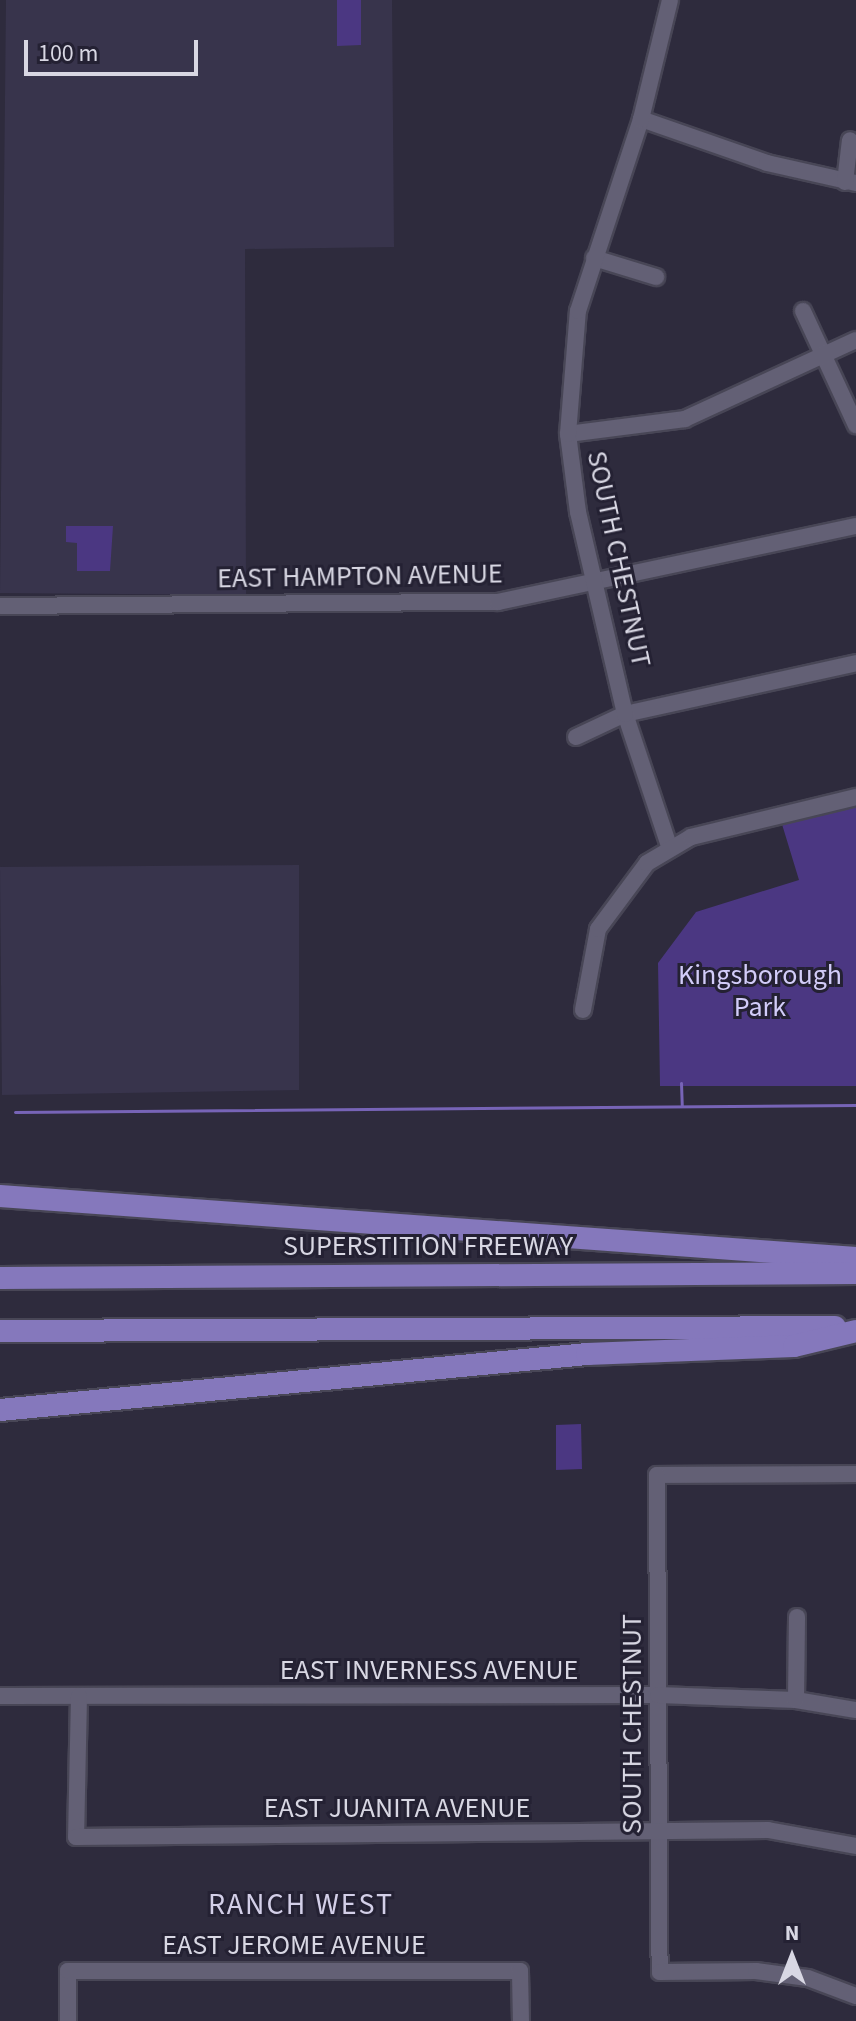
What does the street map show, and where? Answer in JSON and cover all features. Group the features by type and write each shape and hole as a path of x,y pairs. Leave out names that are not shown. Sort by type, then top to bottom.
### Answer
{"highway":[{"path":"0,1196 856,1258"},
{"name":"SUPERSTITION FREEWAY","path":"0,1278 856,1273"},
{"path":"0,1331 856,1329"},
{"path":"0,1410 545,1358 794,1346 856,1329"}],"street":[{"name":"SOUTH CHESTNUT","path":"669,846 625,714 595,583 568,434 578,311 641,119 670,0"},
{"path":"641,119 851,182 850,140"},
{"path":"594,258 656,277"},
{"path":"803,311 856,425"},
{"path":"568,434 685,419 856,340"},
{"name":"EAST HAMPTON AVENUE","path":"0,606 468,604 595,583 856,526"},
{"path":"576,737 625,714 856,663"},
{"path":"583,1010 598,929 627,883 669,846 856,797"},
{"name":"SOUTH CHESTNUT","path":"856,1474 657,1475 660,1972 756,1971 808,1978 856,1996"},
{"path":"796,1700 797,1617"},
{"name":"EAST INVERNESS AVENUE","path":"0,1696 658,1695 796,1700 856,1710"},
{"name":"EAST JUANITA AVENUE","path":"79,1696 76,1837 768,1830 856,1846"},
{"name":"EAST JEROME AVENUE","path":"68,2021 68,1971 520,1971 521,2021"}],"shaded area":[{"path":"6,0 392,0 394,247 245,249 246,595 0,593"},
{"path":"299,865 299,1090 2,1095 0,867"}],"green space":[{"path":"337,0 361,0 361,45 337,46"},
{"path":"66,526 113,526 110,571 77,571 77,543 66,542"},
{"name":"Kingsborough Park","path":"856,805 856,1086 660,1086 658,963 696,912 799,880 781,821"},
{"path":"581,1424 582,1469 556,1470 556,1425"}],"waterway":[{"path":"681,1083 682,1106"},
{"path":"15,1112 856,1105"}],"district":[{"name":"RANCH WEST","path":"301,1905"}]}
